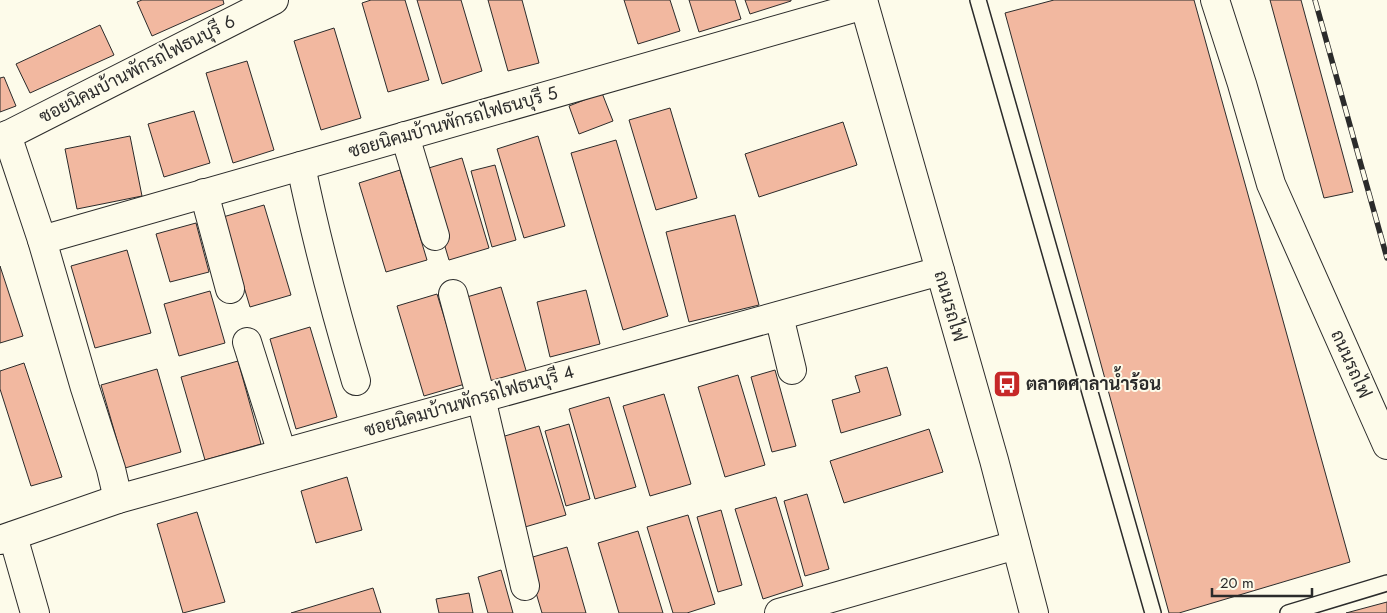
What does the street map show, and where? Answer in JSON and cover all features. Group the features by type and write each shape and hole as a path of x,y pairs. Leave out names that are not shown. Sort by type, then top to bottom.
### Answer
{"street":[{"name":"ซอยนิคมบ้านพักรถไฟธนบุรี 6","path":"4,137 274,0"},
{"name":"ถนนรถไฟ","path":"1215,0 1271,184 1387,445"},
{"name":"ถนนรถไฟ","path":"864,3 994,460 1034,613"},
{"name":"ซอยนิคมบ้านพักรถไฟธนบุรี 5","path":"42,240 864,3"},
{"path":"405,136 435,236"},
{"path":"4,137 42,240 84,388 111,469 118,498"},
{"path":"301,166 313,224 356,381"},
{"path":"204,193 230,289"},
{"name":"ซอยนิคมบ้านพักรถไฟธนบุรี 4","path":"6,538 118,498 940,271"},
{"path":"453,294 481,398 525,586"},
{"path":"779,316 792,370"},
{"path":"247,342 282,453"},
{"path":"994,460 1053,613"},
{"path":"6,538 35,613"},
{"path":"779,613 1016,545"}],"lane":[{"path":"978,0 1154,613"},
{"path":"1288,613 1387,583"}],"building":[{"path":"142,0 223,0 224,4 152,36 137,2"},
{"path":"371,0 405,0 429,80 388,92 362,3"},
{"path":"417,0 461,0 482,71 442,84"},
{"path":"488,0 522,0 539,63 508,71"},
{"path":"624,0 670,0 680,31 638,44"},
{"path":"689,0 735,0 741,19 699,32"},
{"path":"745,0 791,0 791,1 750,14"},
{"path":"1054,0 1194,0 1350,562 1179,613 1169,613 1005,13"},
{"path":"1270,0 1301,0 1353,192 1324,198"},
{"path":"100,25 114,55 30,93 16,64"},
{"path":"334,28 361,118 321,130 294,41"},
{"path":"247,61 274,150 233,163 206,73"},
{"path":"4,77 16,106 0,112 0,78"},
{"path":"602,93 613,121 579,134 569,106"},
{"path":"670,108 697,198 656,210 629,120"},
{"path":"194,111 210,163 164,177 148,124"},
{"path":"843,122 857,165 759,197 745,154"},
{"path":"130,136 142,196 77,209 65,149"},
{"path":"538,136 565,226 524,238 497,149"},
{"path":"616,140 668,316 623,330 571,153"},
{"path":"462,158 489,248 449,260 422,170"},
{"path":"495,165 516,240 492,247 471,171"},
{"path":"400,170 427,260 386,272 359,183"},
{"path":"264,205 291,295 250,307 223,217"},
{"path":"735,215 759,305 689,322 666,232"},
{"path":"196,223 209,272 170,282 156,234"},
{"path":"127,250 151,333 95,348 71,266"},
{"path":"0,266 23,336 0,343"},
{"path":"501,287 528,377 487,389 460,299"},
{"path":"586,290 600,344 550,357 537,302"},
{"path":"210,291 225,343 179,356 164,304"},
{"path":"437,294 465,384 424,396 397,306"},
{"path":"310,327 337,417 296,429 270,339"},
{"path":"238,361 261,444 205,460 181,377"},
{"path":"24,363 62,477 31,486 0,389 0,371"},
{"path":"887,367 901,415 841,433 832,400 860,392 855,376"},
{"path":"157,369 181,452 125,468 101,385"},
{"path":"775,370 796,446 772,452 751,377"},
{"path":"738,375 765,465 725,477 698,387"},
{"path":"664,394 691,484 650,496 623,406"},
{"path":"609,397 636,487 595,499 569,409"},
{"path":"569,424 590,499 566,506 545,431"},
{"path":"539,426 566,515 525,527 498,438"},
{"path":"929,429 943,472 844,503 830,461"},
{"path":"347,477 362,530 316,543 301,491"},
{"path":"807,494 829,569 805,576 784,501"},
{"path":"776,497 803,586 763,599 735,509"},
{"path":"721,510 742,585 718,592 697,517"},
{"path":"197,512 225,602 183,613 157,524"},
{"path":"688,515 715,604 687,613 673,613 647,527"},
{"path":"638,531 663,613 619,613 598,543"},
{"path":"567,547 586,613 542,613 526,559"},
{"path":"501,570 513,613 488,613 478,577"},
{"path":"373,588 381,613 291,613"},
{"path":"469,593 473,613 439,613 436,599"},
{"path":"1387,602 1387,613 1346,613"}],"railway":[{"path":"1315,0 1387,258"}],"place":[{"name":"ตลาดศาลาน้ำร้อน","path":"1007,384"}]}
